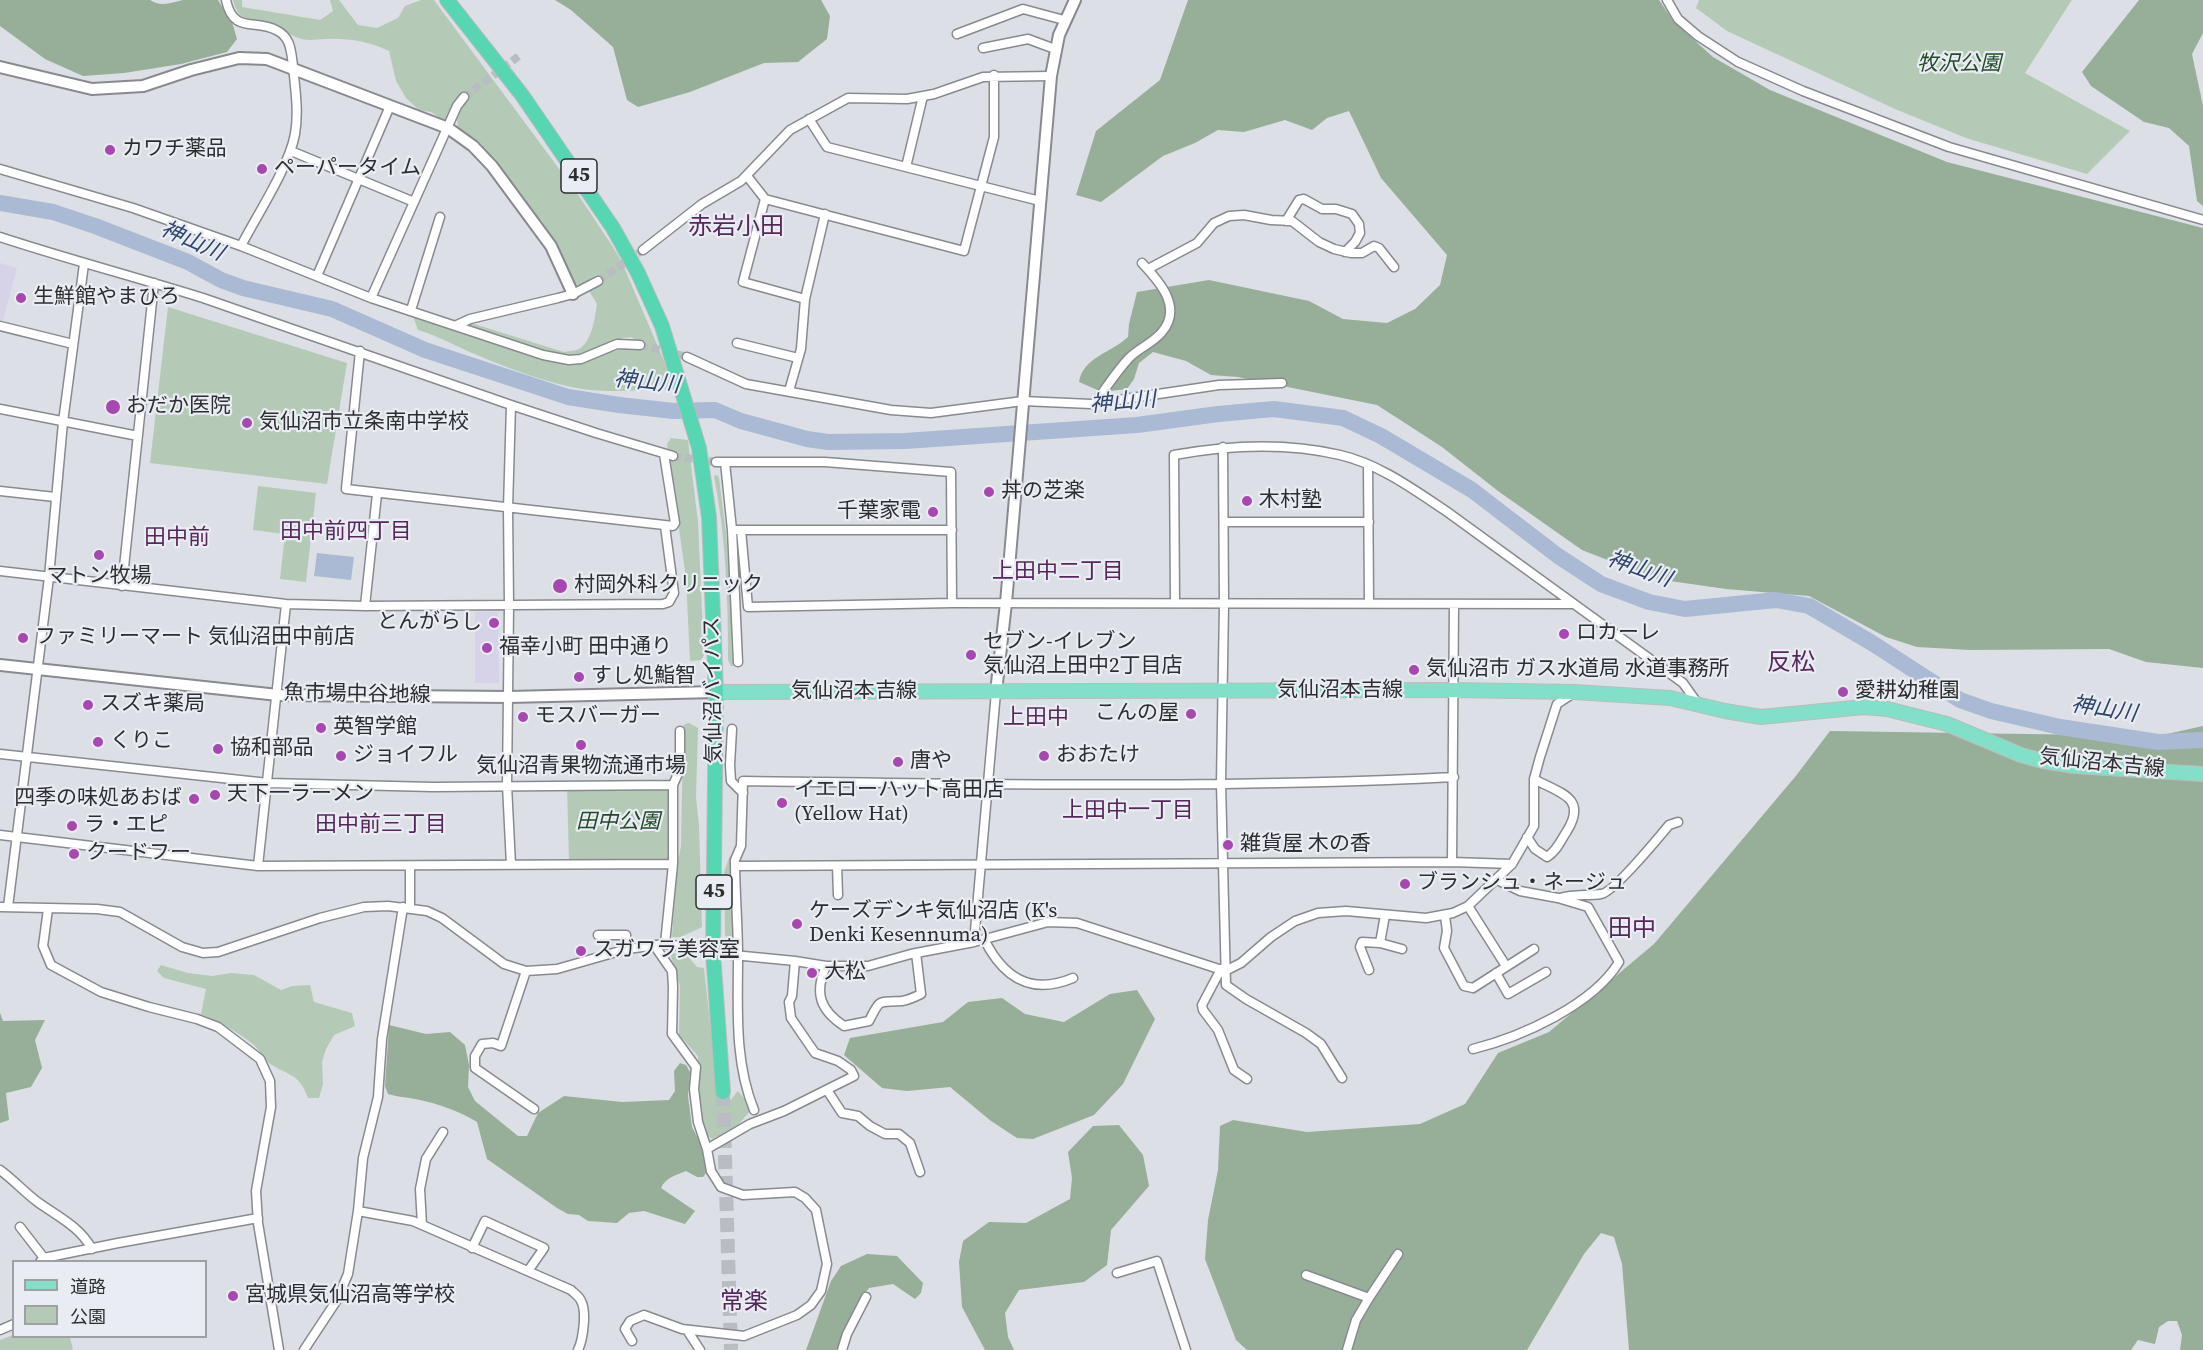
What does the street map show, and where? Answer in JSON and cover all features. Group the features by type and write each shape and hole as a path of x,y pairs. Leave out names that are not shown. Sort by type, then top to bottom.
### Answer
{"highway":[{"name":"気仙沼バイパス","path":"447,0 522,95 613,228 638,273 662,326 699,448 709,518 716,692 713,953 723,1092"}],"main road":[{"name":"気仙沼本吉線","path":"716,692 1452,690 1574,692 1670,698 1761,717 1864,707 1887,709 1947,723 2021,755 2043,761 2075,766 2203,774"}],"street":[{"path":"226,0 233,17 250,26 270,27 286,38 291,46 297,93 296,132 291,151 241,246"},
{"path":"974,942 1006,603 1051,76 1055,49 1064,20 1075,0"},
{"path":"1667,0 1678,19 1698,36 1738,62 1803,92 1949,147 2203,220"},
{"path":"957,34 1023,9 1064,20"},
{"path":"983,48 1028,39 1055,49"},
{"path":"0,67 92,89 143,86 190,70 239,58 267,59 390,106 448,129 472,146 492,166 551,246 573,294"},
{"path":"643,250 702,204 741,181 782,137 848,98 893,99 923,96 970,79 994,75 1051,76"},
{"path":"747,176 765,199 964,251 993,137 994,75"},
{"path":"906,167 923,96"},
{"path":"371,297 457,106 464,97"},
{"path":"317,276 390,106"},
{"path":"809,119 827,147 1040,201"},
{"path":"291,151 414,202"},
{"path":"0,170 133,208 241,246 371,297 543,355 569,360 581,359 617,344 640,345"},
{"path":"765,199 743,282 805,298"},
{"path":"1286,221 1299,200 1304,199 1323,209 1336,209 1352,214 1359,224 1360,233 1345,252"},
{"path":"789,391 801,349 805,298 825,214"},
{"path":"1095,403 1130,357 1164,331 1170,304 1167,293 1145,266 1183,252 1197,243 1214,223 1229,216 1244,214 1292,221 1319,242 1345,252 1362,253 1374,246 1379,248 1394,267"},
{"path":"411,310 440,217"},
{"path":"0,237 84,264 154,283 360,351 511,405 673,456"},
{"path":"84,264 63,422 49,577 28,757 4,907 97,909 120,912 182,947 202,953 218,952 320,918 364,907 407,907 427,910 442,918 504,964 526,970 557,969 627,949 665,944 713,953 825,966 868,966 916,953 974,942 1048,922 1077,923 1223,970"},
{"path":"457,325 470,319 573,294 598,280"},
{"path":"122,586 154,283"},
{"path":"0,326 73,344"},
{"path":"738,343 798,358"},
{"path":"360,351 346,489 673,526 675,523 663,454"},
{"path":"687,357 746,384 891,410 931,413 1023,403 1095,403 1219,385 1282,383"},
{"path":"510,865 507,785 508,508 511,405"},
{"path":"0,410 138,436"},
{"path":"1223,447 1224,604 1221,783 1224,865 1223,970 1226,985 1321,1044 1342,1078"},
{"path":"1175,603 1174,455 1223,447 1288,448 1340,455 1406,483 1683,683 1699,704"},
{"path":"738,662 732,530 721,462 825,462 951,472 951,603"},
{"path":"1368,465 1369,603"},
{"path":"0,491 55,497"},
{"path":"365,606 377,494"},
{"path":"1224,522 1369,522"},
{"path":"0,571 286,604 365,606 663,604 669,602 674,593 665,526"},
{"path":"732,530 952,530"},
{"path":"741,530 748,607 951,603 1572,604"},
{"path":"258,866 286,604"},
{"path":"1452,862 1454,604"},
{"name":"魚市場中谷地線","path":"0,665 278,695 509,697 716,692"},
{"path":"1247,1079 1234,1070 1218,1030 1203,1010 1202,1005 1223,970 1241,963 1271,937 1295,921 1318,913 1346,911 1426,918 1445,916 1468,906 1512,864 1534,826 1534,779 1557,704 1574,692"},
{"path":"732,729 731,781 743,793"},
{"path":"665,944 673,864 673,784 680,769 680,731"},
{"path":"0,754 268,783 433,787 673,784"},
{"path":"754,1110 743,1074 737,1001 735,860 741,846 743,781 989,784 1221,783 1454,777"},
{"path":"1527,837 1535,849 1547,857 1554,852 1574,820 1576,808 1571,799 1534,779"},
{"path":"1558,898 1574,894 1602,895 1618,882 1669,825 1678,822"},
{"path":"0,835 258,866 673,864"},
{"path":"735,866 1452,862 1512,864"},
{"path":"304,1350 337,1300 348,1274 358,1211 363,1158 378,1097 382,1039 407,907 410,866"},
{"path":"837,866 838,895"},
{"path":"1473,1049 1500,1042 1535,1027 1580,1001 1610,976 1619,962 1588,907 1558,898 1520,891 1497,880"},
{"path":"1468,906 1506,966"},
{"path":"48,909 43,946 51,965 101,992 218,1027 260,1059 270,1081 272,1107 256,1191 258,1218 279,1350"},
{"path":"1380,944 1385,915"},
{"path":"1445,916 1448,931 1444,948 1464,986 1473,987 1534,949"},
{"path":"598,935 626,935 627,949"},
{"path":"984,939 994,959 1004,970 1020,981 1040,985 1073,978"},
{"path":"1369,970 1360,947 1362,942 1402,949"},
{"path":"632,1341 625,1329 630,1322 644,1315 687,1330 744,1336 797,1315 811,1305 821,1291 827,1264 816,1210 805,1198 795,1192 743,1195 721,1187 711,1171 698,1122 694,1089 696,1067 672,1034 674,987 672,971 654,945"},
{"path":"825,966 819,981 819,995 832,1017 844,1026 869,1021 877,1005 886,1000 903,1001 921,994 916,953"},
{"path":"707,1149 750,1124 784,1111 854,1076 851,1070 838,1061 815,1053 791,1018 789,1002 792,996 795,961"},
{"path":"526,970 501,1046 482,1044 475,1056 475,1068 534,1109"},
{"path":"1496,973 1508,994 1546,972"},
{"path":"827,1089 842,1113 858,1116 885,1134 899,1134 910,1143 920,1172"},
{"path":"422,1226 420,1189 426,1159 443,1132"},
{"path":"0,1170 87,1239 92,1249"},
{"path":"358,1211 413,1221 571,1290 582,1301 584,1318 582,1342 578,1350"},
{"path":"20,1227 42,1260 258,1218"},
{"path":"472,1248 485,1221 544,1248 528,1272"},
{"path":"1347,1350 1356,1320 1398,1254"},
{"path":"1117,1272 1157,1261 1186,1350"},
{"path":"1306,1275 1369,1298"},
{"path":"842,1350 847,1334 866,1297"},
{"path":"687,1330 700,1350"}],"shaded area":[{"path":"0,263 17,268 3,320 0,319"},
{"name":"福幸小町 田中通り","path":"475,612 498,612 499,683 475,683"}],"green space":[{"path":"0,0 150,0 162,4 183,0 218,0 232,22 237,39 227,52 181,64 124,73 83,76 45,59 0,26"},
{"path":"233,0 242,0 242,7 320,20 333,11 330,0 339,0 358,25 377,28 398,18 405,6 421,0 434,0 577,193 621,260 674,389 605,391 582,389 515,370 418,330 414,319 416,314 561,362 633,347 636,344 633,338 619,339 584,354 557,356 465,326 467,322 471,323 564,352 577,350 587,341 595,316 597,304 589,291 601,283 596,275 580,285 575,284 561,253 507,177 486,152 458,130 457,113 469,97 465,93 454,102 447,123 431,112 419,110 406,98 396,81 389,51 350,40 298,38 273,24 243,17 239,14"},
{"path":"555,0 821,0 830,16 827,39 798,62 764,63 690,92 638,107 627,100 613,47 571,10"},
{"path":"1188,0 1659,0 1674,22 1713,57 1770,90 1947,162 2203,228 2203,668 2146,662 2109,649 1970,650 1917,647 1886,637 1809,596 1726,589 1656,579 1582,550 1498,491 1442,447 1377,405 1238,377 1211,375 1186,361 1153,352 1139,363 1134,379 1127,389 1102,392 1079,382 1086,367 1092,361 1128,337 1137,292 1209,280 1309,301 1343,319 1387,323 1415,309 1440,285 1447,255 1381,178 1349,111 1327,118 1312,130 1285,120 1244,132 1218,130 1195,143 1163,156 1101,202 1076,195 1096,131 1160,80"},
{"name":"牧沢公園","path":"1699,0 2072,0 2025,73 2130,131 2087,174 1966,138 1895,109 1727,31 1696,8"},
{"path":"2139,0 2203,0 2203,33 2192,54 2203,106 2203,206 2197,201 2189,146 2169,128 2144,122 2091,86 2082,72"},
{"path":"168,307 347,363 327,484 150,463"},
{"path":"671,438 688,440 698,522 704,655 701,660 690,661 686,578 667,444"},
{"path":"717,475 726,533 733,605 734,666 731,666 728,660 726,568 714,476"},
{"path":"258,486 316,493 306,582 280,579 285,534 253,530"},
{"path":"689,723 698,728 696,798 702,927 681,937 672,937 677,867 681,846 683,735 681,728"},
{"path":"2203,726 2203,1350 2180,1350 2182,1335 2177,1321 2168,1321 2159,1327 2155,1344 2138,1340 2131,1350 1629,1350 1622,1264 1614,1237 1601,1233 1584,1254 1527,1350 1247,1350 1236,1340 1205,1259 1208,1220 1218,1170 1220,1126 1233,1120 1307,1132 1420,1124 1465,1104 1498,1053 1549,1032 1654,944 1795,777 1830,731 2158,736"},
{"name":"田中公園","path":"668,787 668,860 569,859 567,788"},
{"path":"730,855 734,938 732,944 725,935 724,872"},
{"path":"670,953 686,954 697,967 704,968 715,1068 715,1088 719,1100 728,1103 738,1091 752,1109 737,1126 712,1139 701,1131 698,1056 679,1035 680,986"},
{"path":"161,965 188,973 212,976 231,973 254,975 281,990 292,986 310,985 314,1002 352,1013 355,1026 334,1035 326,1049 322,1062 323,1084 319,1098 308,1098 298,1080 269,1063 254,1045 201,1014 206,989 164,978 157,971"},
{"path":"1137,990 1155,1019 1123,1084 1094,1115 1033,1139 1017,1138 991,1121 950,1087 907,1091 882,1088 844,1055 850,1038 943,1022 968,1002 1002,998 1025,1014 1064,1022 1110,994"},
{"path":"0,1013 3,1021 45,1020 35,1040 42,1068 31,1087 6,1093 9,1120 0,1123"},
{"path":"389,1025 426,1034 450,1032 465,1045 469,1065 468,1087 475,1101 518,1136 527,1136 538,1113 564,1096 622,1102 669,1100 675,1091 674,1071 680,1063 686,1065 690,1072 688,1096 692,1127 703,1148 707,1172 703,1177 697,1177 686,1171 668,1179 661,1188 695,1211 685,1224 644,1211 629,1213 617,1223 588,1221 579,1215 568,1214 557,1208 487,1159 477,1122 440,1105 388,1094 385,1086"},
{"path":"1119,1125 1143,1155 1149,1186 1111,1230 1107,1265 1084,1282 1019,1290 1005,1313 1008,1337 1014,1350 985,1350 962,1307 959,1262 963,1241 989,1222 1026,1223 1070,1199 1072,1178 1068,1152 1093,1126"},
{"path":"867,1254 897,1256 923,1283 921,1293 915,1299 893,1284 869,1288 859,1301 836,1350 806,1350 831,1281 841,1266"},
{"path":"12,1335 12,1338 70,1338 73,1350 0,1350 0,1340"}],"water":[{"path":"317,553 354,557 351,580 314,576"}],"waterway":[{"name":"神山川","path":"0,203 53,212 95,226 188,262 221,280 243,288 332,309 425,350 568,397 674,411 715,410 741,421 807,439 828,442 905,441 1137,425 1274,409 1343,418 1381,436 1472,490 1558,556 1601,584 1649,602 1685,609 1776,600 1809,606 1872,643 1960,700 1991,711 2060,727 2158,742 2203,740"}],"tunnel":[{"path":"464,97 519,56"},
{"path":"598,281 643,250"},
{"path":"640,345 687,357"},
{"path":"673,456 716,462"},
{"path":"723,1092 731,1350"}],"place":[{"name":"カワチ薬品","path":"110,150"},
{"name":"ペーパータイム","path":"262,169"},
{"name":"生鮮館やまひろ","path":"21,298"},
{"name":"おだか医院","path":"113,407"},
{"name":"気仙沼市立条南中学校","path":"247,423"},
{"name":"丼の芝楽","path":"989,492"},
{"name":"木村塾","path":"1247,501"},
{"name":"千葉家電","path":"933,512"},
{"name":"マトン牧場","path":"99,555"},
{"name":"村岡外科クリニック","path":"560,586"},
{"name":"とんがらし","path":"494,623"},
{"name":"ロカーレ","path":"1564,634"},
{"name":"ファミリーマート 気仙沼田中前店","path":"23,638"},
{"name":"福幸小町 田中通り","path":"487,648"},
{"name":"セブン-イレブン 気仙沼上田中2丁目店","path":"971,655"},
{"name":"気仙沼市 ガス水道局 水道事務所","path":"1414,670"},
{"name":"すし処鮨智","path":"579,677"},
{"name":"愛耕幼稚園","path":"1843,692"},
{"name":"スズキ薬局","path":"88,705"},
{"name":"こんの屋","path":"1191,714"},
{"name":"モスバーガー","path":"523,717"},
{"name":"英智学館","path":"321,728"},
{"name":"くりこ","path":"98,742"},
{"name":"気仙沼青果物流通市場","path":"581,745"},
{"name":"協和部品","path":"218,749"},
{"name":"ジョイフル","path":"341,756"},
{"name":"おおたけ","path":"1044,756"},
{"name":"唐や","path":"898,762"},
{"name":"天下一ラーメン","path":"215,795"},
{"name":"四季の味処あおば","path":"194,799"},
{"name":"イエローハット高田店 (Yellow Hat)","path":"782,803"},
{"name":"ラ・エピ","path":"72,826"},
{"name":"雑貨屋 木の香","path":"1228,845"},
{"name":"クードフー","path":"74,854"},
{"name":"ブランシュ・ネージュ","path":"1405,884"},
{"name":"ケーズデンキ気仙沼店 (K's Denki Kesennuma)","path":"797,924"},
{"name":"スガワラ美容室","path":"581,951"},
{"name":"大松","path":"812,973"},
{"name":"宮城県気仙沼高等学校","path":"233,1296"}],"district":[{"name":"赤岩小田","path":"736,228"},
{"name":"田中前四丁目","path":"346,532"},
{"name":"田中前","path":"177,538"},
{"name":"上田中二丁目","path":"1058,572"},
{"name":"反松","path":"1791,664"},
{"name":"上田中","path":"1036,718"},
{"name":"上田中一丁目","path":"1128,811"},
{"name":"田中前三丁目","path":"381,825"},
{"name":"田中","path":"1632,930"},
{"name":"常楽","path":"744,1303"}]}
